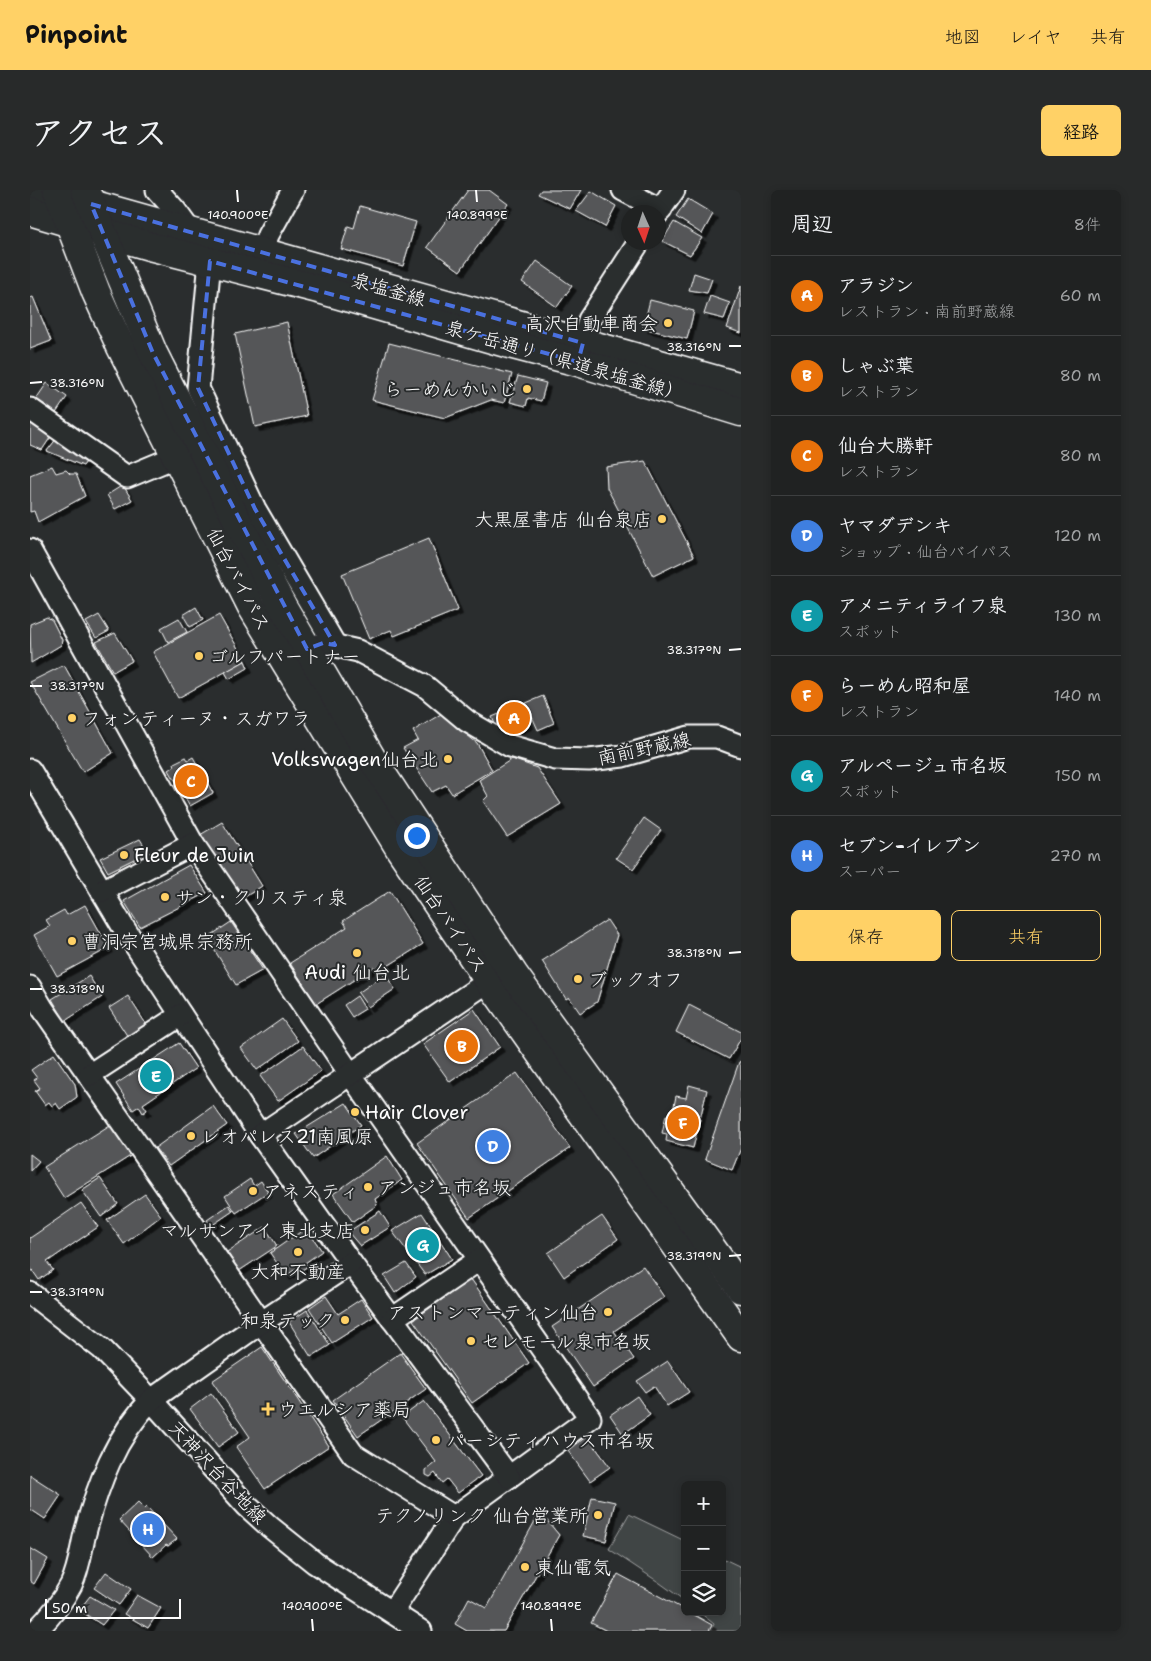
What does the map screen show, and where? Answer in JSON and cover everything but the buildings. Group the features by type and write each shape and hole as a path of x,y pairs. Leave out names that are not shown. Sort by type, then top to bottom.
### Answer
{"main road":[{"name":"泉塩釜線","path":"66,194 262,252 580,352 741,387"},
{"name":"仙台バイパス","path":"66,194 69,222 96,292 175,457 252,607 400,849 489,981 741,1337"},
{"name":"仙台バイパス","path":"66,194 103,232 153,353 237,520 307,649 372,759 514,975 741,1289"},
{"name":"泉ケ岳通り（県道泉塩釜線）","path":"30,211 326,291 513,345 580,352 741,412"}],"street":[{"path":"156,190 175,210 191,232"},
{"path":"262,252 268,235 293,190"},
{"path":"623,190 649,205"},
{"path":"664,205 674,190"},
{"path":"580,352 589,320 634,250"},
{"path":"210,261 198,388 255,509 335,645"},
{"path":"30,409 127,477 175,457"},
{"path":"30,550 193,844 590,1418 454,1517 392,1612"},
{"name":"南前野蔵線","path":"307,649 323,643 358,651 425,686 467,722 510,746 555,759 589,760 623,756 689,736 717,737 741,746"},
{"path":"30,770 122,924 260,1136 509,1477"},
{"path":"102,891 193,844"},
{"path":"260,1136 489,981"},
{"path":"30,987 36,1013 89,1075 354,1454 454,1517"},
{"path":"89,1075 182,1015"},
{"path":"392,1319 479,1260"},
{"path":"36,1631 59,1604 71,1584 98,1490 113,1452 138,1414 151,1400 262,1322 351,1263"},
{"name":"天神沢台谷地線","path":"30,1293 102,1349 247,1506 270,1527 315,1563 421,1631"}],"highlighted area":[{"path":"91,204 583,343 578,362 210,261 198,388 255,509 335,645 323,643 307,649 153,353"}],"shaded area":[{"path":"629,1514 681,1539 681,1598 660,1583 609,1549"},
{"path":"726,1560 741,1567 741,1631 711,1631 714,1624 704,1616 726,1616"}],"place":[{"name":"高沢自動車商会","path":"668,323"},
{"name":"らーめんかいじ","path":"527,389"},
{"name":"大黒屋書店 仙台泉店","path":"662,519"},
{"name":"ゴルフパートナー","path":"199,656"},
{"name":"フォンティーヌ・スガワラ","path":"72,718"},
{"name":"アラジン","path":"514,718"},
{"name":"Volkswagen仙台北","path":"448,759"},
{"name":"仙台大勝軒","path":"191,781"},
{"name":"Fleur de Juin","path":"124,855"},
{"name":"サン・クリスティ泉","path":"165,897"},
{"name":"曹洞宗宮城県宗務所","path":"72,941"},
{"name":"Audi 仙台北","path":"357,953"},
{"name":"ブックオフ","path":"578,979"},
{"name":"しゃぶ葉","path":"462,1046"},
{"name":"アメニティライフ泉","path":"156,1076"},
{"name":"Hair Clover","path":"355,1112"},
{"name":"らーめん昭和屋","path":"683,1123"},
{"name":"レオパレス21南風原","path":"191,1136"},
{"name":"ヤマダデンキ","path":"493,1146"},
{"name":"アンジュ市名坂","path":"368,1187"},
{"name":"アネスティ","path":"253,1191"},
{"name":"マルサンアイ 東北支店","path":"365,1230"},
{"name":"アルページュ市名坂","path":"423,1245"},
{"name":"大和不動産","path":"298,1252"},
{"name":"アストンマーティン仙台","path":"608,1312"},
{"name":"和泉テック","path":"345,1320"},
{"name":"セレモール泉市名坂","path":"471,1341"},
{"name":"ウエルシア薬局","path":"268,1409"},
{"name":"パーシティハウス市名坂","path":"436,1440"},
{"name":"テクノリンク 仙台営業所","path":"598,1515"},
{"name":"セブン-イレブン","path":"148,1529"},
{"name":"東仙電気","path":"525,1567"}]}
